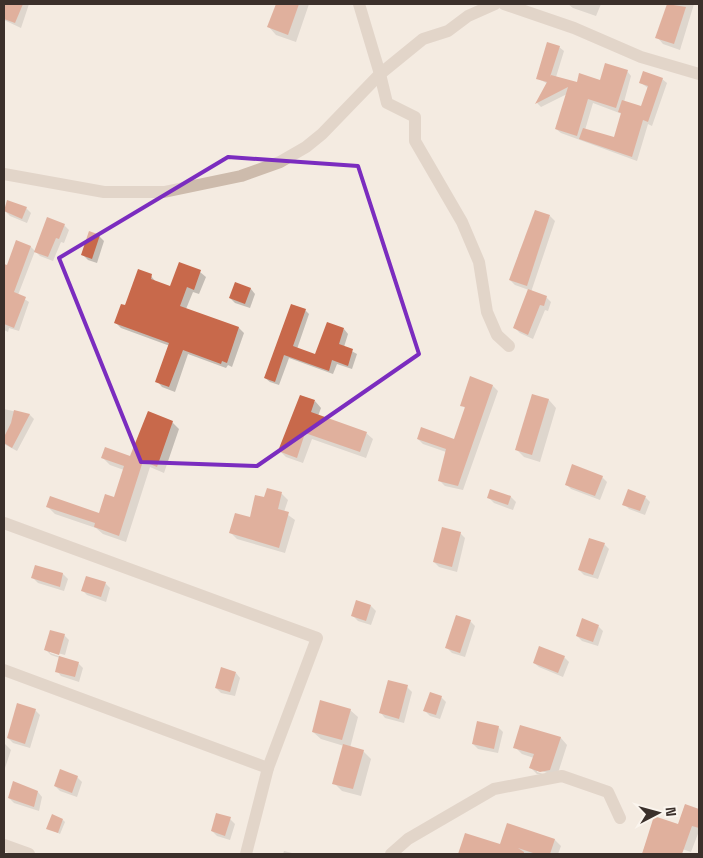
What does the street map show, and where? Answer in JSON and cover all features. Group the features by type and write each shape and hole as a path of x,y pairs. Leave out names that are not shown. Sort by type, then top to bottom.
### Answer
{"street":[{"path":"359,4 387,103 415,117 415,141 462,222 479,262 487,312 497,335 509,346"},
{"path":"4,174 104,192 164,192 241,176 280,162 306,148 380,74 423,39 448,31 468,16 495,4"},
{"path":"504,4 574,28 641,57 699,74"},
{"path":"4,523 317,638 268,768 246,854"},
{"path":"4,670 268,768"},
{"path":"390,854 408,839 494,789 562,776 608,792 620,818"},
{"path":"4,845 29,854"}],"highlighted area":[{"path":"228,157 358,166 419,354 257,466 141,462 59,258"}],"building":[{"path":"4,4 23,4 15,23 4,19"},
{"path":"276,4 299,4 288,35 267,27"},
{"path":"667,4 686,7 674,44 655,38"},
{"path":"547,42 560,46 550,77 551,75 577,82 579,73 600,80 605,63 628,70 616,108 588,99 577,136 555,129 568,87 535,104 547,82 536,79"},
{"path":"643,71 663,78 648,122 643,120 632,157 579,139 583,128 614,137 621,113 618,112 622,100 641,106 648,86 639,83"},
{"path":"7,200 27,207 22,219 4,211"},
{"path":"535,210 550,215 527,286 509,280"},
{"path":"47,217 65,224 59,239 56,238 48,257 34,252"},
{"path":"89,231 100,235 92,259 81,255"},
{"path":"16,240 31,246 14,292 26,297 14,328 4,324 4,264 7,265"},
{"path":"179,262 201,270 194,290 187,287 180,306 239,327 227,363 222,361 221,364 183,350 169,387 155,382 169,343 114,323 121,304 125,305 138,269 152,274 151,279 170,286"},
{"path":"235,282 251,288 245,304 229,298"},
{"path":"528,289 547,296 544,306 540,305 528,335 513,328"},
{"path":"291,304 306,309 293,346 315,354 327,322 344,328 339,344 353,349 348,366 332,360 329,371 284,355 275,382 264,378"},
{"path":"470,376 493,385 458,486 438,481 446,449 417,439 421,427 454,439 465,407 460,406"},
{"path":"532,394 549,399 532,455 515,450"},
{"path":"300,395 315,400 311,412 367,432 360,452 305,433 297,458 278,451"},
{"path":"14,410 30,414 12,448 4,443 4,437 11,423"},
{"path":"148,411 173,421 157,467 143,461 119,536 94,527 95,523 46,507 50,496 99,513 105,494 114,497 124,466 101,458 105,447 130,456"},
{"path":"572,464 603,476 595,496 565,485"},
{"path":"267,488 282,492 278,509 289,512 279,548 229,533 235,513 250,517 255,495 264,497"},
{"path":"490,489 511,496 508,505 487,498"},
{"path":"628,489 646,496 640,511 622,505"},
{"path":"442,527 461,532 452,567 433,562"},
{"path":"589,538 605,543 593,575 578,570"},
{"path":"35,565 63,573 60,587 31,578"},
{"path":"86,576 106,582 101,597 81,591"},
{"path":"356,600 371,605 366,621 351,616"},
{"path":"456,615 471,620 460,653 445,648"},
{"path":"582,618 599,625 593,642 576,636"},
{"path":"50,630 65,634 59,655 44,650"},
{"path":"539,646 565,656 558,673 533,663"},
{"path":"59,656 79,662 75,677 55,672"},
{"path":"221,667 236,672 230,692 215,688"},
{"path":"388,680 408,685 399,719 379,713"},
{"path":"430,692 442,696 436,715 423,711"},
{"path":"320,700 351,709 342,740 312,732"},
{"path":"17,703 36,709 25,744 7,738"},
{"path":"477,721 499,726 494,749 472,744"},
{"path":"520,725 561,737 550,770 540,772 529,768 534,754 513,748"},
{"path":"343,744 364,750 353,789 332,784"},
{"path":"60,769 78,776 72,793 54,786"},
{"path":"13,781 38,791 34,807 8,798"},
{"path":"685,804 699,809 699,828 692,826 682,854 642,854 654,816 678,824"},
{"path":"216,813 231,817 225,836 211,831"},
{"path":"52,814 63,819 58,833 46,829"},
{"path":"507,823 555,839 550,854 536,854 518,848 524,854 458,854 465,833 500,844"}]}
